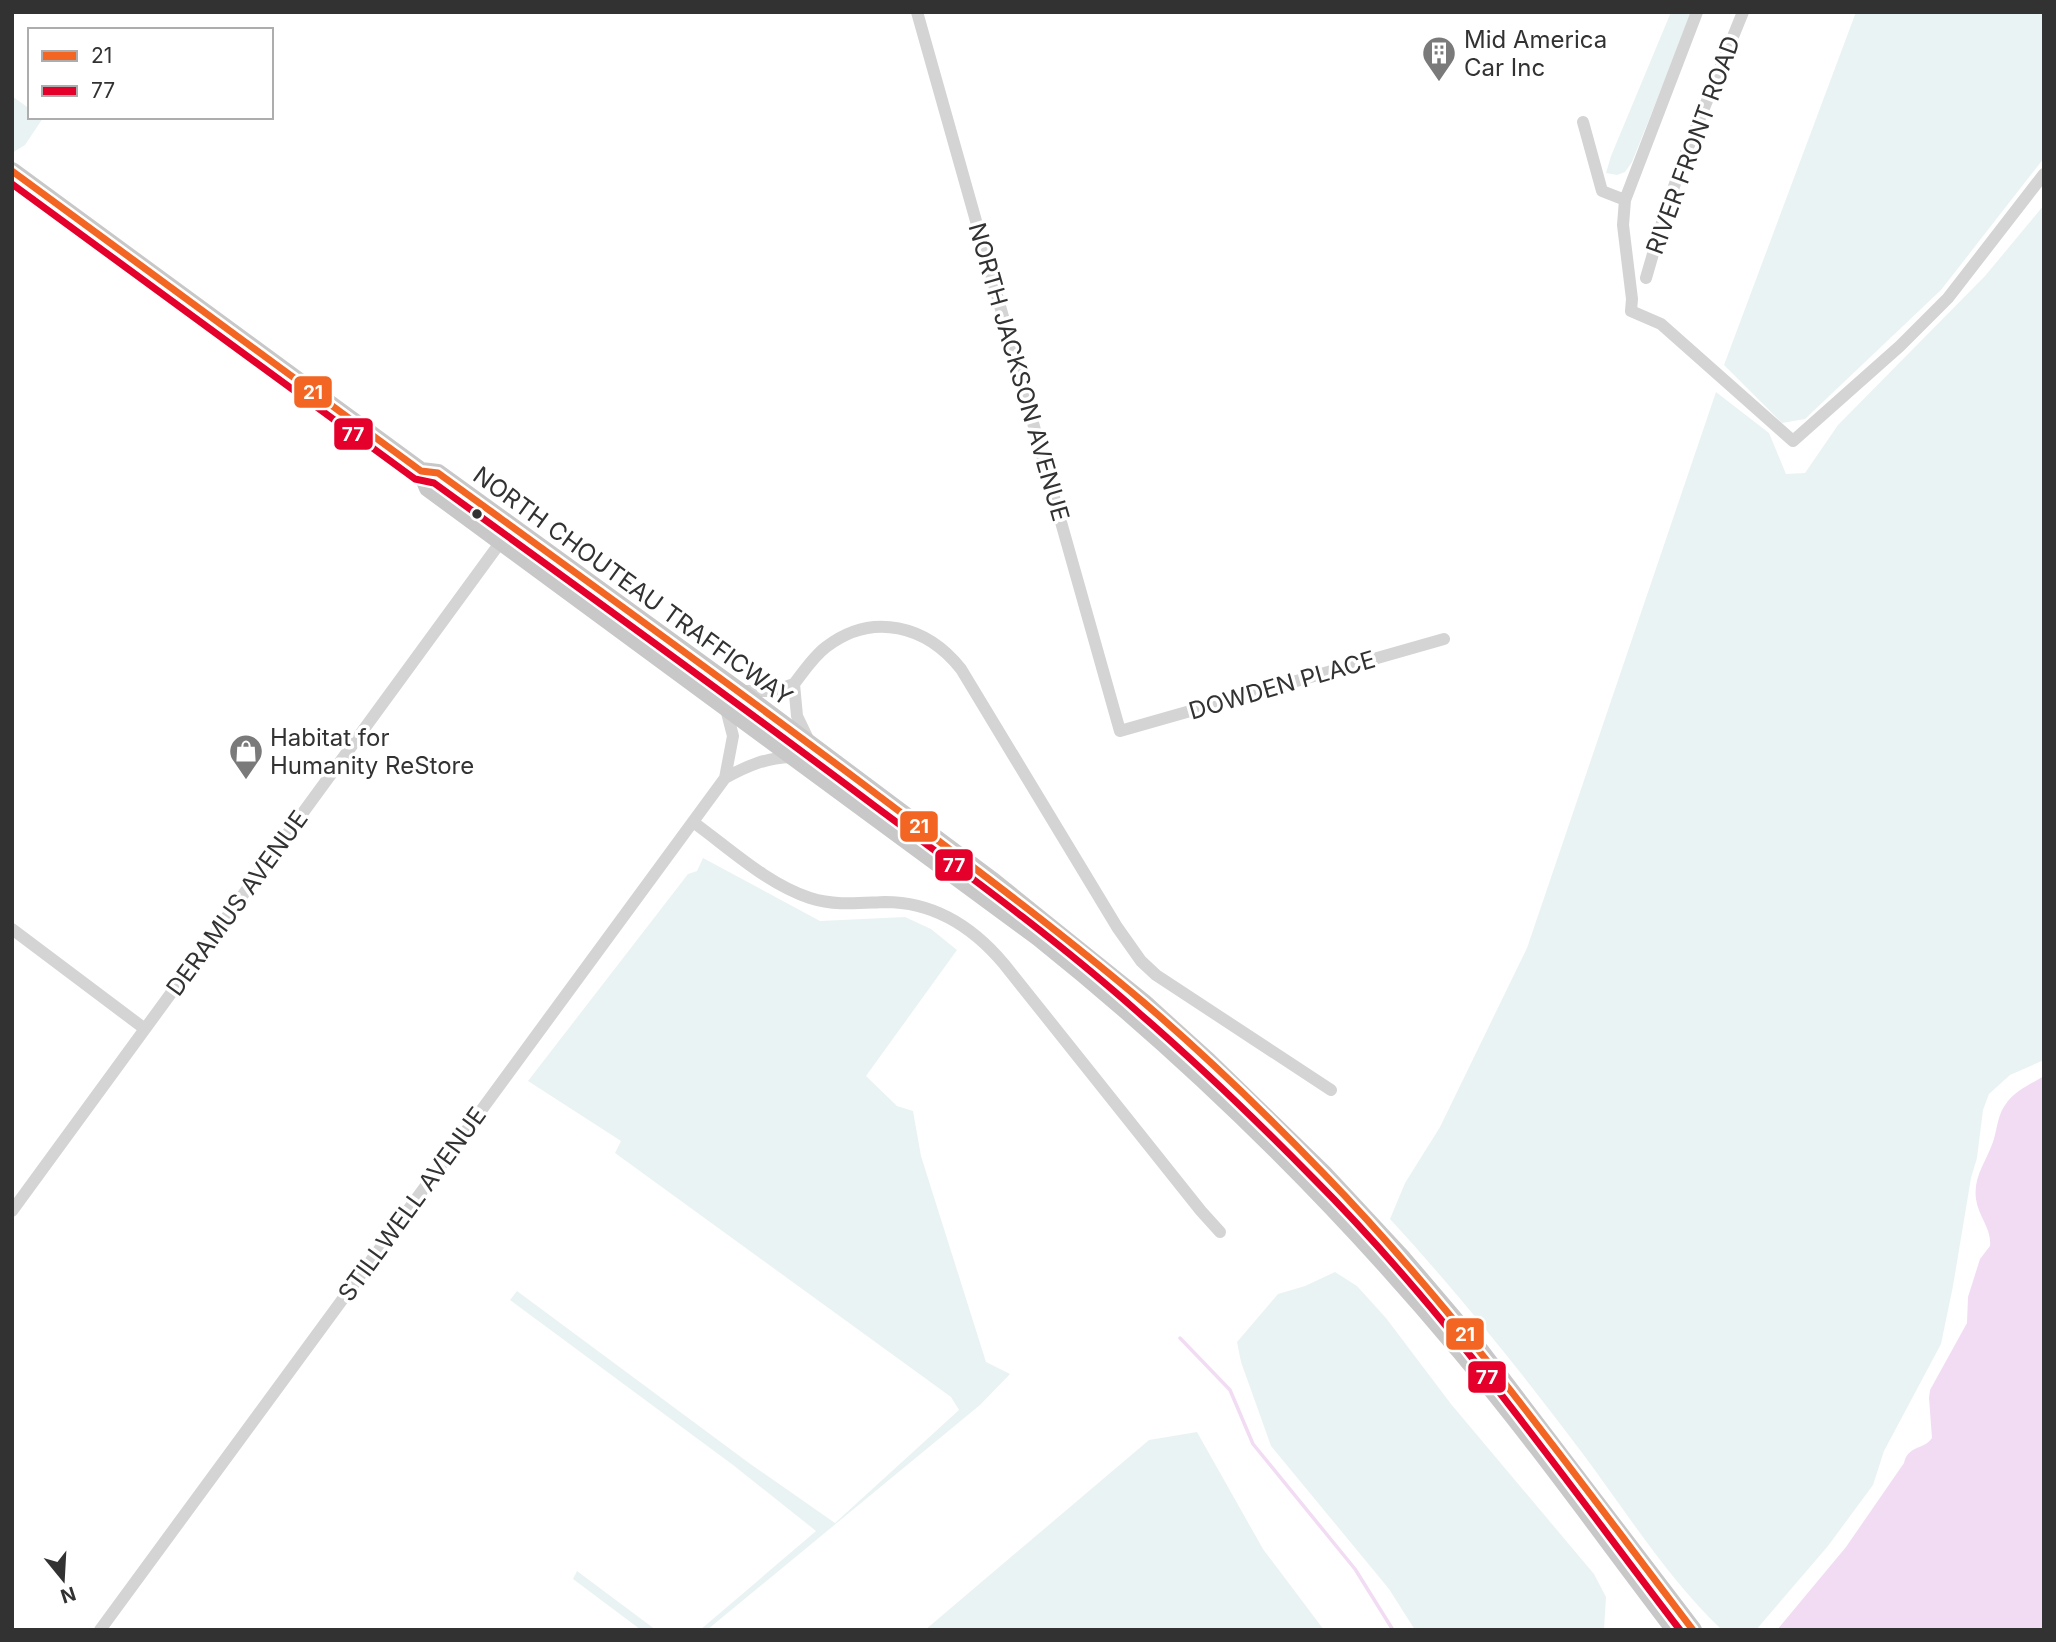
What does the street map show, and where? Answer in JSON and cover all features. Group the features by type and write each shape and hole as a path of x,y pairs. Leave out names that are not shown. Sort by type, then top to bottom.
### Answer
{"main road":[{"name":"NORTH CHOUTEAU TRAFFICWAY","path":"12,172 421,471 438,473 506,535 726,709 935,859 1071,963 1260,1121 1462,1352 1675,1630"},
{"name":"NORTH CHOUTEAU TRAFFICWAY","path":"506,535 739,691 993,882 1143,1002 1260,1121 1403,1259 1472,1340 1693,1630"}],"street":[{"name":"NORTH JACKSON AVENUE","path":"916,12 1121,731"},
{"name":"RIVER FRONT ROAD","path":"1697,12 1625,200 1624,249 1631,287 1631,311 1661,324 1793,441 1900,346 1948,298 2044,174"},
{"name":"RIVER FRONT ROAD","path":"1646,278 1687,150 1743,12"},
{"path":"1583,122 1602,191 1625,200"},
{"name":"DERAMUS AVENUE","path":"12,1211 506,535"},
{"name":"NORTH CHOUTEAU TRAFFICWAY","path":"814,748 797,716 794,684 814,657 843,636 885,627 903,628 934,642 948,653 961,669 1117,928 1141,961 1156,975 1331,1090"},
{"name":"DOWDEN PLACE","path":"1121,731 1444,639"},
{"path":"739,691 774,691 794,684"},
{"name":"STILLWELL AVENUE","path":"725,778 733,736 726,709"},
{"name":"STILLWELL AVENUE","path":"100,1630 725,778 748,765 791,757"},
{"path":"693,822 775,881 808,898 837,904 887,902 915,905 943,914 971,930 1004,964 1220,1232"},
{"path":"12,929 145,1029"}],"shaded area":[{"path":"1671,12 1692,12 1632,162 1625,172 1617,175 1606,173 1611,156"},
{"path":"1856,12 2044,12 2044,158 1941,290 1805,419 1782,423 1724,365"},
{"path":"12,96 28,108 28,119 42,119 25,145 12,153"},
{"path":"2044,205 2044,1060 2010,1075 1989,1094 1983,1110 1977,1158 1941,1344 1884,1451 1873,1485 1828,1546 1756,1630 1722,1630 1666,1567 1490,1334 1390,1219 1405,1183 1440,1127 1527,948 1716,392 1769,433 1786,474 1805,473 1838,425 1985,276"},
{"path":"703,858 820,921 905,917 931,929 957,950 866,1076 897,1106 913,1111 921,1156 986,1362 1010,1374 980,1405 707,1630 700,1630 816,1531 733,1465 510,1300 517,1291 749,1463 835,1523 959,1410 951,1397 615,1153 621,1141 528,1081 688,874 697,871"},
{"path":"2044,1076 2044,1630 1777,1630 1846,1547 1909,1453 1932,1438 1930,1390 1967,1323 1968,1297 1980,1259 1990,1246 1989,1234 1976,1199 1978,1177 2004,1106 2025,1087"},
{"path":"1335,1272 1357,1286 1386,1318 1451,1404 1594,1574 1606,1597 1604,1630 1415,1630 1389,1589 1271,1446 1241,1362 1237,1342 1278,1294 1305,1286"},
{"path":"1197,1432 1263,1549 1324,1630 925,1630 1149,1440"},
{"path":"577,1571 656,1630 641,1630 573,1579"}],"waterway":[{"path":"1180,1338 1230,1390 1253,1444 1355,1569 1393,1630"}],"transit line":[{"name":"21","path":"12,171 421,471 438,473 704,667 1004,891 1142,1001 1280,1129 1374,1227 1515,1396 1693,1630"},
{"name":"77","path":"12,184 415,479 434,483 656,644 976,882 1108,986 1271,1135 1412,1285 1504,1398 1680,1630"}],"place":[{"name":"Mid America Car Inc","path":"1439,83"},
{"name":"Habitat for Humanity ReStore","path":"246,781"}]}
